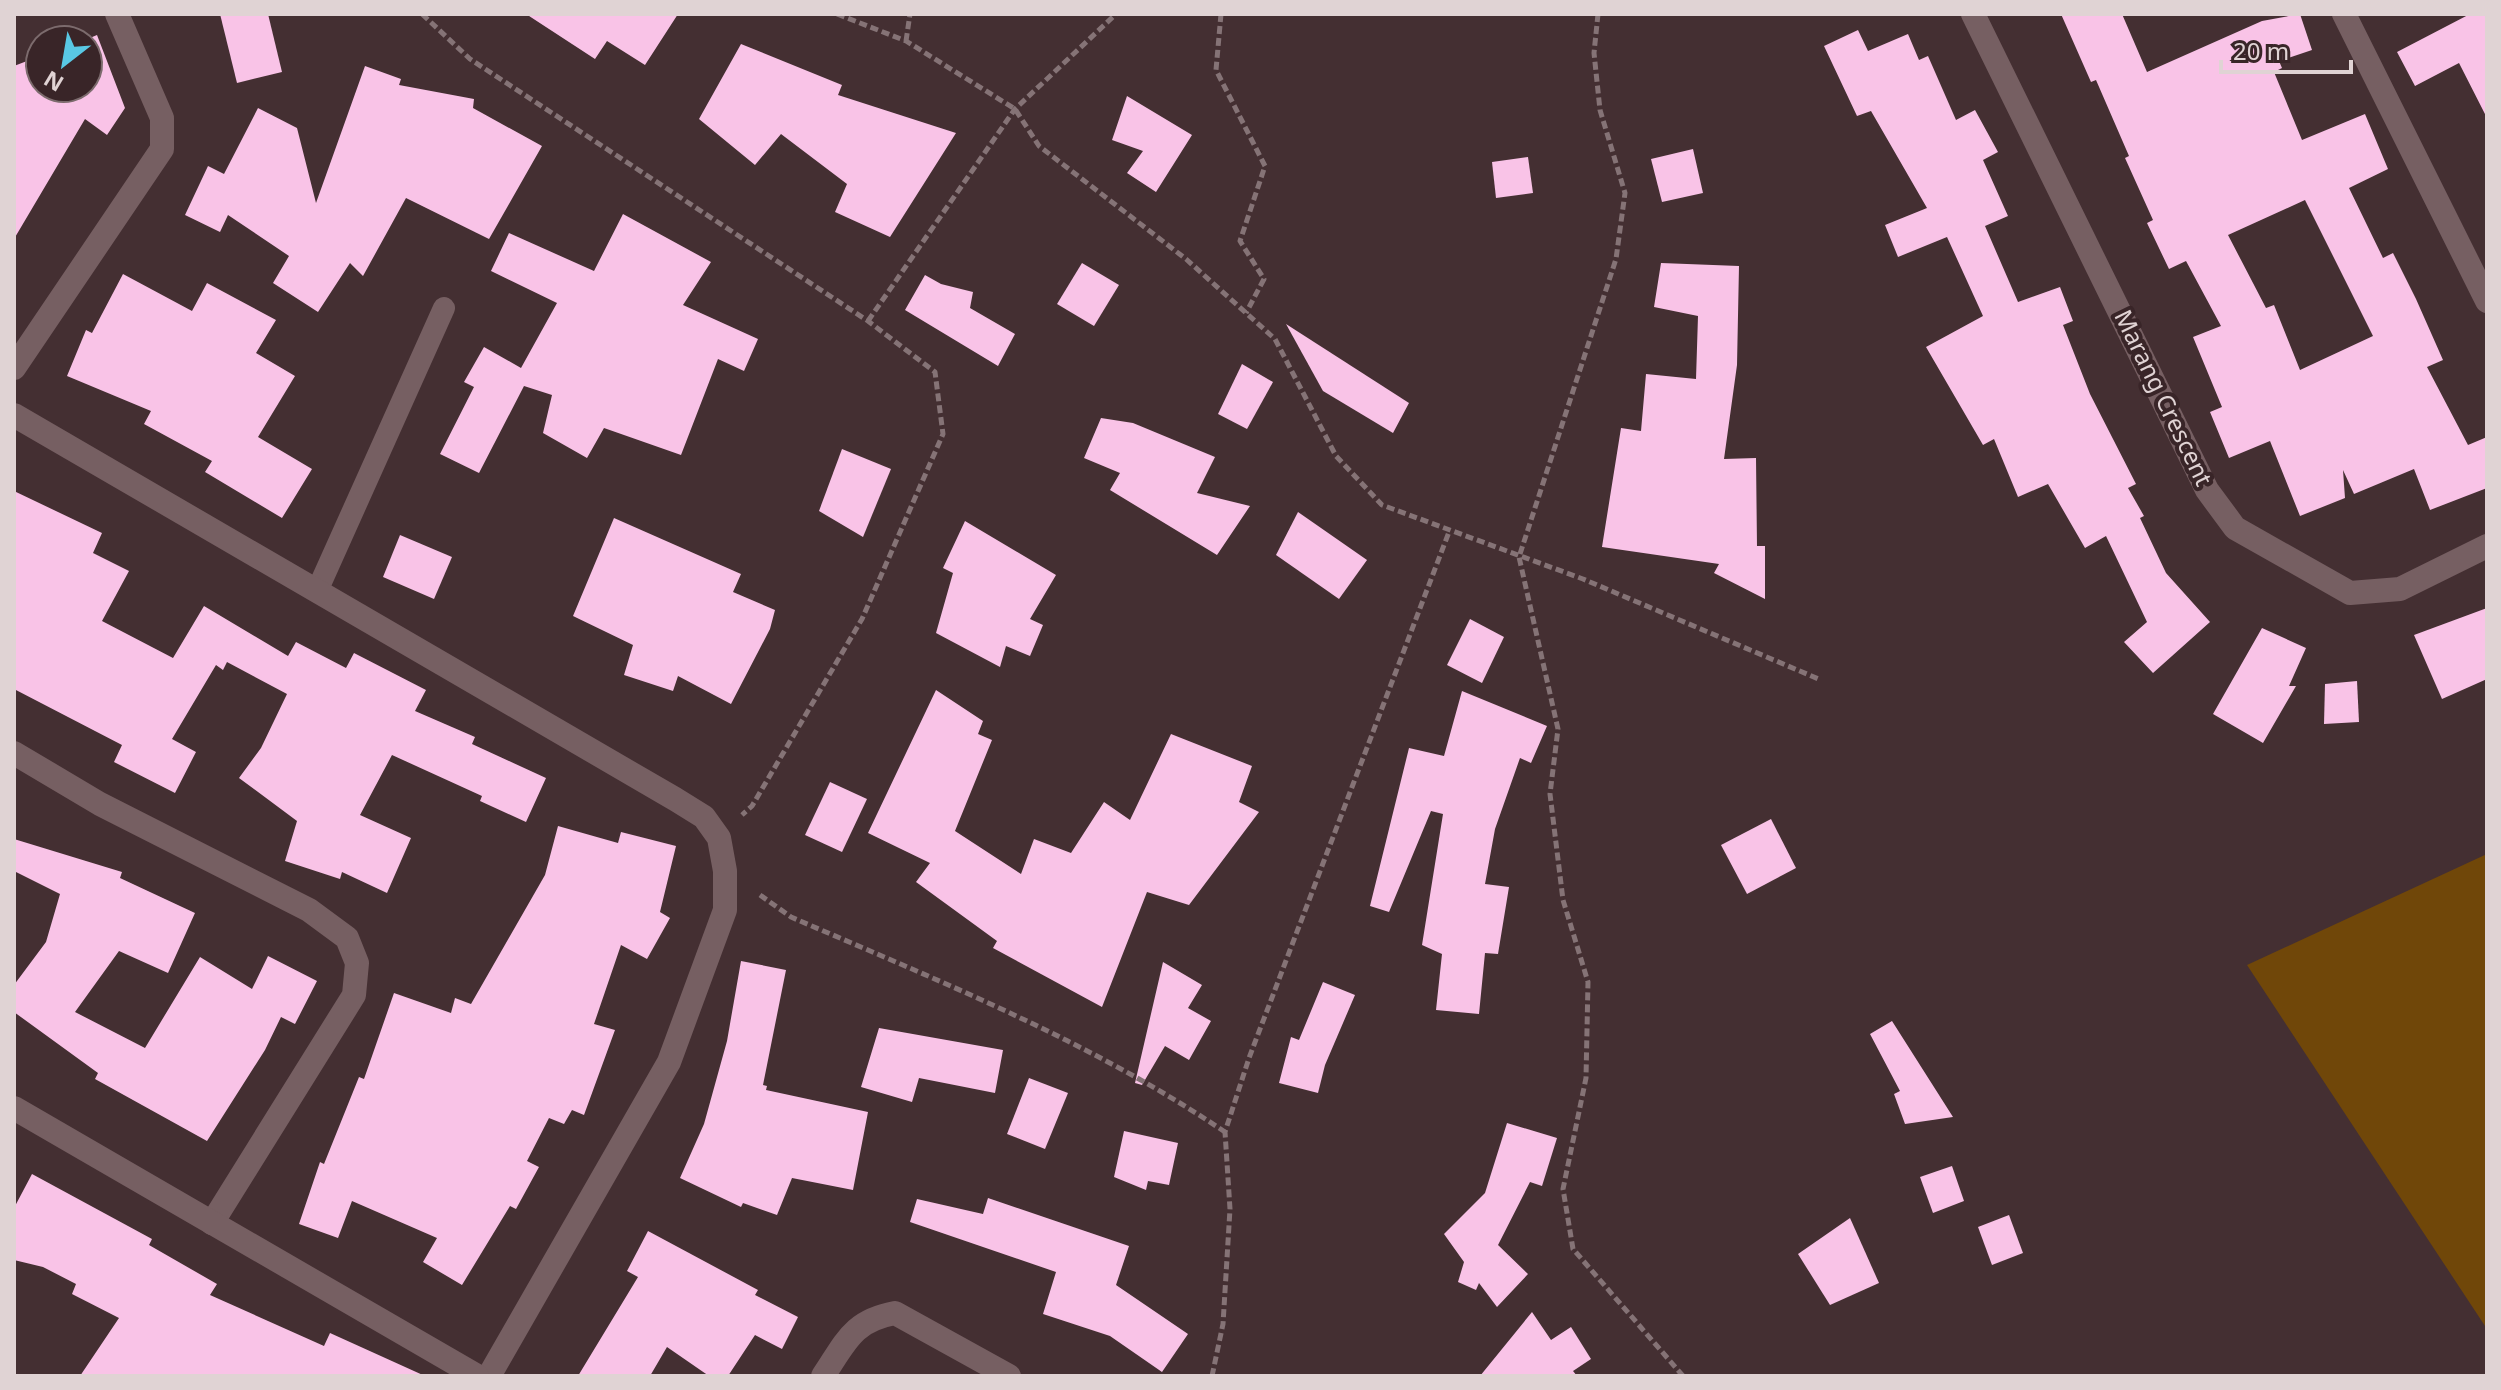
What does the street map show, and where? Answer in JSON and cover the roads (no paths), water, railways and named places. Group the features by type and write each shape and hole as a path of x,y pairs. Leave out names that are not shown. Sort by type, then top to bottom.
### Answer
{"street":[{"path":"14,368 162,149 162,118 117,14"},
{"name":"Marang Crescent","path":"1973,14 2207,490 2235,528 2350,593 2400,589 2487,546"},
{"path":"2344,14 2487,301"},
{"path":"14,415 704,817 719,838 725,871 725,910 669,1062 489,1376"},
{"path":"14,753 100,804 309,910 347,938 357,963 354,995 212,1223"},
{"path":"14,1108 477,1376"},
{"path":"823,1376 856,1327 871,1318 895,1313 1009,1376"}],"lane":[{"path":"317,591 444,308"}]}
